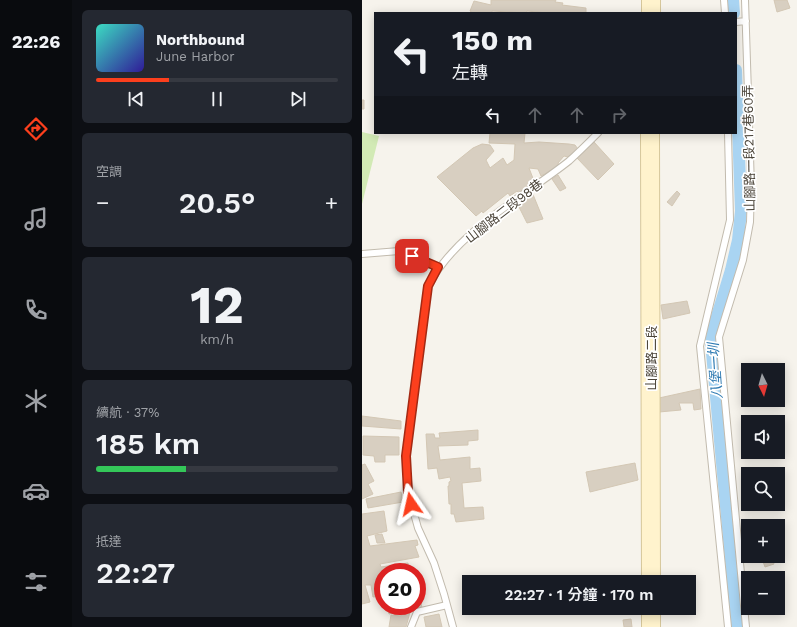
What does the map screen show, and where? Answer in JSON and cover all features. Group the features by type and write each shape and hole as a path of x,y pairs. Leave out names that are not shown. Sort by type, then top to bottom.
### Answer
{"main road":[{"path":"651,12 652,0"},
{"name":"山腳路二段","path":"650,134 651,575"},
{"path":"651,615 651,627"}],"lane":[{"path":"724,0 725,12"},
{"name":"山腳路一段217巷60弄","path":"744,0 746,21 751,187 750,222 743,260 719,337 746,627"},
{"path":"737,22 746,21"},
{"name":"山腳路二段98巷","path":"453,627 434,562 418,528 408,492 406,456 428,286 438,267 476,230 570,160 597,134"},
{"path":"728,134 730,220 700,346 728,627"},
{"path":"362,254 398,251 438,267"},
{"path":"411,627 417,612 447,605"}],"green space":[{"path":"362,132 379,136 362,204"}],"building":[{"path":"491,0 556,0 555,2 563,3 562,5 586,8 586,12 470,11 474,1 491,5"},
{"path":"774,0 787,0 790,8 777,12"},
{"path":"362,100 364,100 364,109 362,109"},
{"path":"490,134 525,134 524,143 539,142 569,144 575,145 578,149 568,157 564,156 558,163 559,166 541,176 538,169 529,168 534,181 519,193 517,191 510,196 508,193 483,213 482,211 476,216 437,177 473,148 482,144 490,145 494,151 486,160 490,168 503,158 507,165 514,160 515,144 489,143"},
{"path":"594,142 614,164 598,180 577,158"},
{"path":"558,175 566,188 560,191 552,179"},
{"path":"677,191 680,194 672,206 667,202"},
{"path":"532,192 543,219 527,223 518,205 523,198"},
{"path":"687,301 690,313 663,319 661,305"},
{"path":"700,389 701,409 694,410 693,403 679,403 681,410 659,412 659,398"},
{"path":"362,416 401,421 401,429 362,426"},
{"path":"478,430 478,440 468,441 468,445 438,446 440,460 470,457 470,469 480,468 481,481 462,483 464,508 483,507 484,519 456,522 454,514 451,514 451,504 449,504 448,486 449,482 451,481 450,477 439,479 437,468 428,469 426,434 434,434 435,438 440,438 439,433"},
{"path":"363,436 399,437 399,455 385,455 385,462 375,462 374,456 363,455"},
{"path":"635,463 638,480 590,492 586,472"},
{"path":"365,464 374,481 368,484 373,494 362,499 362,465"},
{"path":"401,492 403,502 368,508 366,499"},
{"path":"384,511 387,531 367,536 370,546 417,540 418,545 415,546 419,557 386,563 374,563 374,597 371,585 365,585 370,602 362,604 362,514"},
{"path":"382,534 385,543 377,543 375,535"},
{"path":"764,563 774,563 774,564 765,567"},
{"path":"439,614 442,627 426,627 424,617"},
{"path":"391,615 409,615 406,627 389,627"},
{"path":"631,619 632,627 624,627 623,620"}],"waterway":[{"name":"八堡一圳","path":"733,0 734,12"},
{"name":"八堡一圳","path":"737,98 741,211 738,240 711,342 737,627"}],"route":[{"path":"411,504 408,492 406,456 428,286 438,267 412,256"}]}
